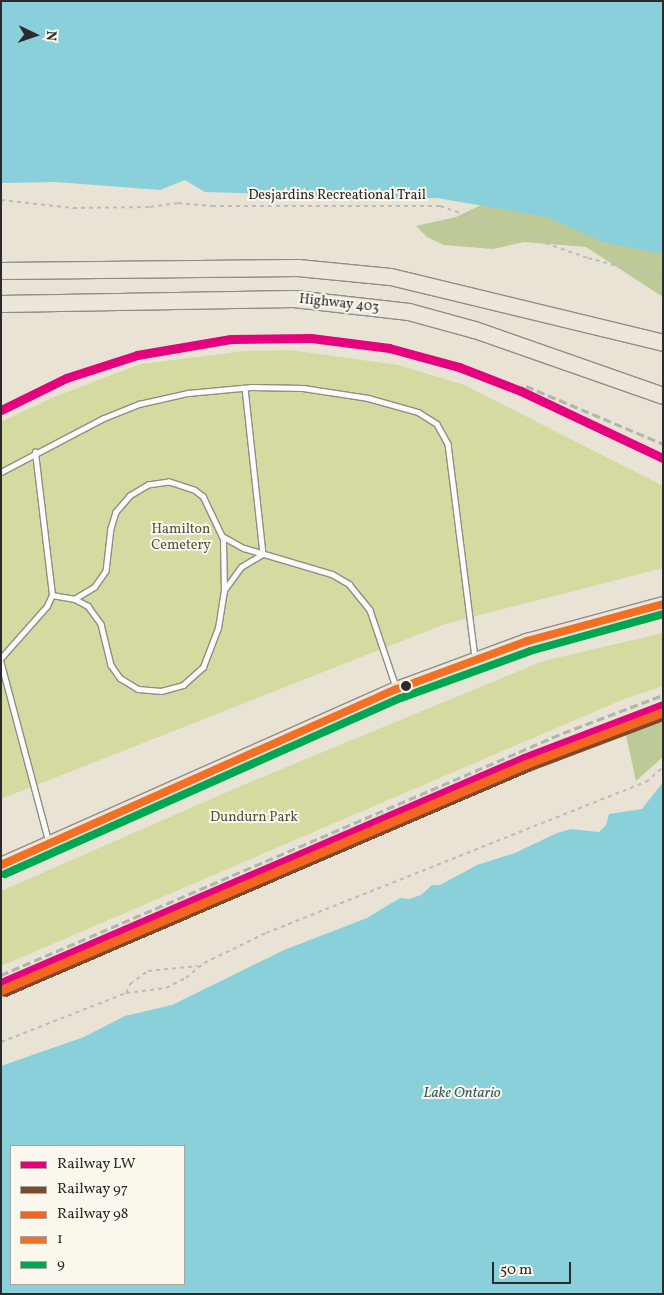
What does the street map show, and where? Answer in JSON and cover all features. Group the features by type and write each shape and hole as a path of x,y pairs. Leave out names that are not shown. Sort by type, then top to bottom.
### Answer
{"highway":[{"path":"1,271 298,268 390,276 663,343"},
{"name":"Highway 403","path":"1,304 294,299 409,312 475,330 663,396"}],"main road":[{"path":"1,865 50,845 397,689 475,658 593,622 663,604"}],"lane":[{"path":"245,388 263,554"},
{"path":"1,472 35,452 140,404 188,393 245,388 303,388 368,398 418,412 437,424 448,444 475,658"},
{"path":"1,658 47,606 52,595 35,452"},
{"path":"52,595 74,599 88,606 100,624 111,665 120,678 138,689 161,691 183,685 203,668 218,628 224,592 222,536 208,506 194,490 169,482 148,485 130,496 116,512 106,571 95,587 74,599"},
{"path":"222,536 263,554 332,574 349,584 370,610 397,689"},
{"path":"224,592 241,566 263,554"},
{"path":"1,662 50,845"}],"path":[{"name":"Desjardins Recreational Trail","path":"1,200 72,208 150,207 178,203 221,206 440,206 588,258 663,278"},
{"path":"126,993 130,984 148,971 198,966 284,926 646,782 663,767"},
{"path":"1,1042 126,993 166,988 186,978 198,966"}],"green space":[{"path":"483,204 663,233 663,297 586,247 524,242 493,249 444,245 427,237 416,226 456,217"},
{"name":"Hamilton Cemetery","path":"290,350 398,365 464,385 663,486 663,568 445,624 1,799 1,422 54,397 141,364 245,351"},
{"name":"Dundurn Park","path":"663,633 663,686 624,699 1,966 1,891 243,785 543,661"},
{"path":"663,721 663,757 636,781 625,731"}],"water":[{"path":"1,1 663,1 663,254 603,242 547,217 437,198 357,201 306,195 205,192 185,180 160,190 56,182 1,183"},
{"name":"Lake Ontario","path":"663,782 663,1294 1,1294 1,1066 84,1037 125,1016 172,1005 284,950 367,918 400,898 409,899 421,895 432,885 440,885 477,865 515,853 557,833 571,829 599,832 606,825 609,814 642,809"}],"railway":[{"path":"526,386 663,444"},
{"path":"1,975 563,733 663,695"}],"rail line":[{"name":"LW","path":"1,410 66,378 137,355 231,339 311,338 389,348 459,367 521,391 663,458"},
{"name":"LW","path":"1,983 524,758 663,705"},
{"name":"98","path":"1,990 526,764 663,712"},
{"name":"97","path":"5,992 528,767 663,716"}],"transit line":[{"name":"1","path":"1,865 397,689 527,641 663,604"},
{"name":"9","path":"5,874 401,698 530,651 663,614"}]}
